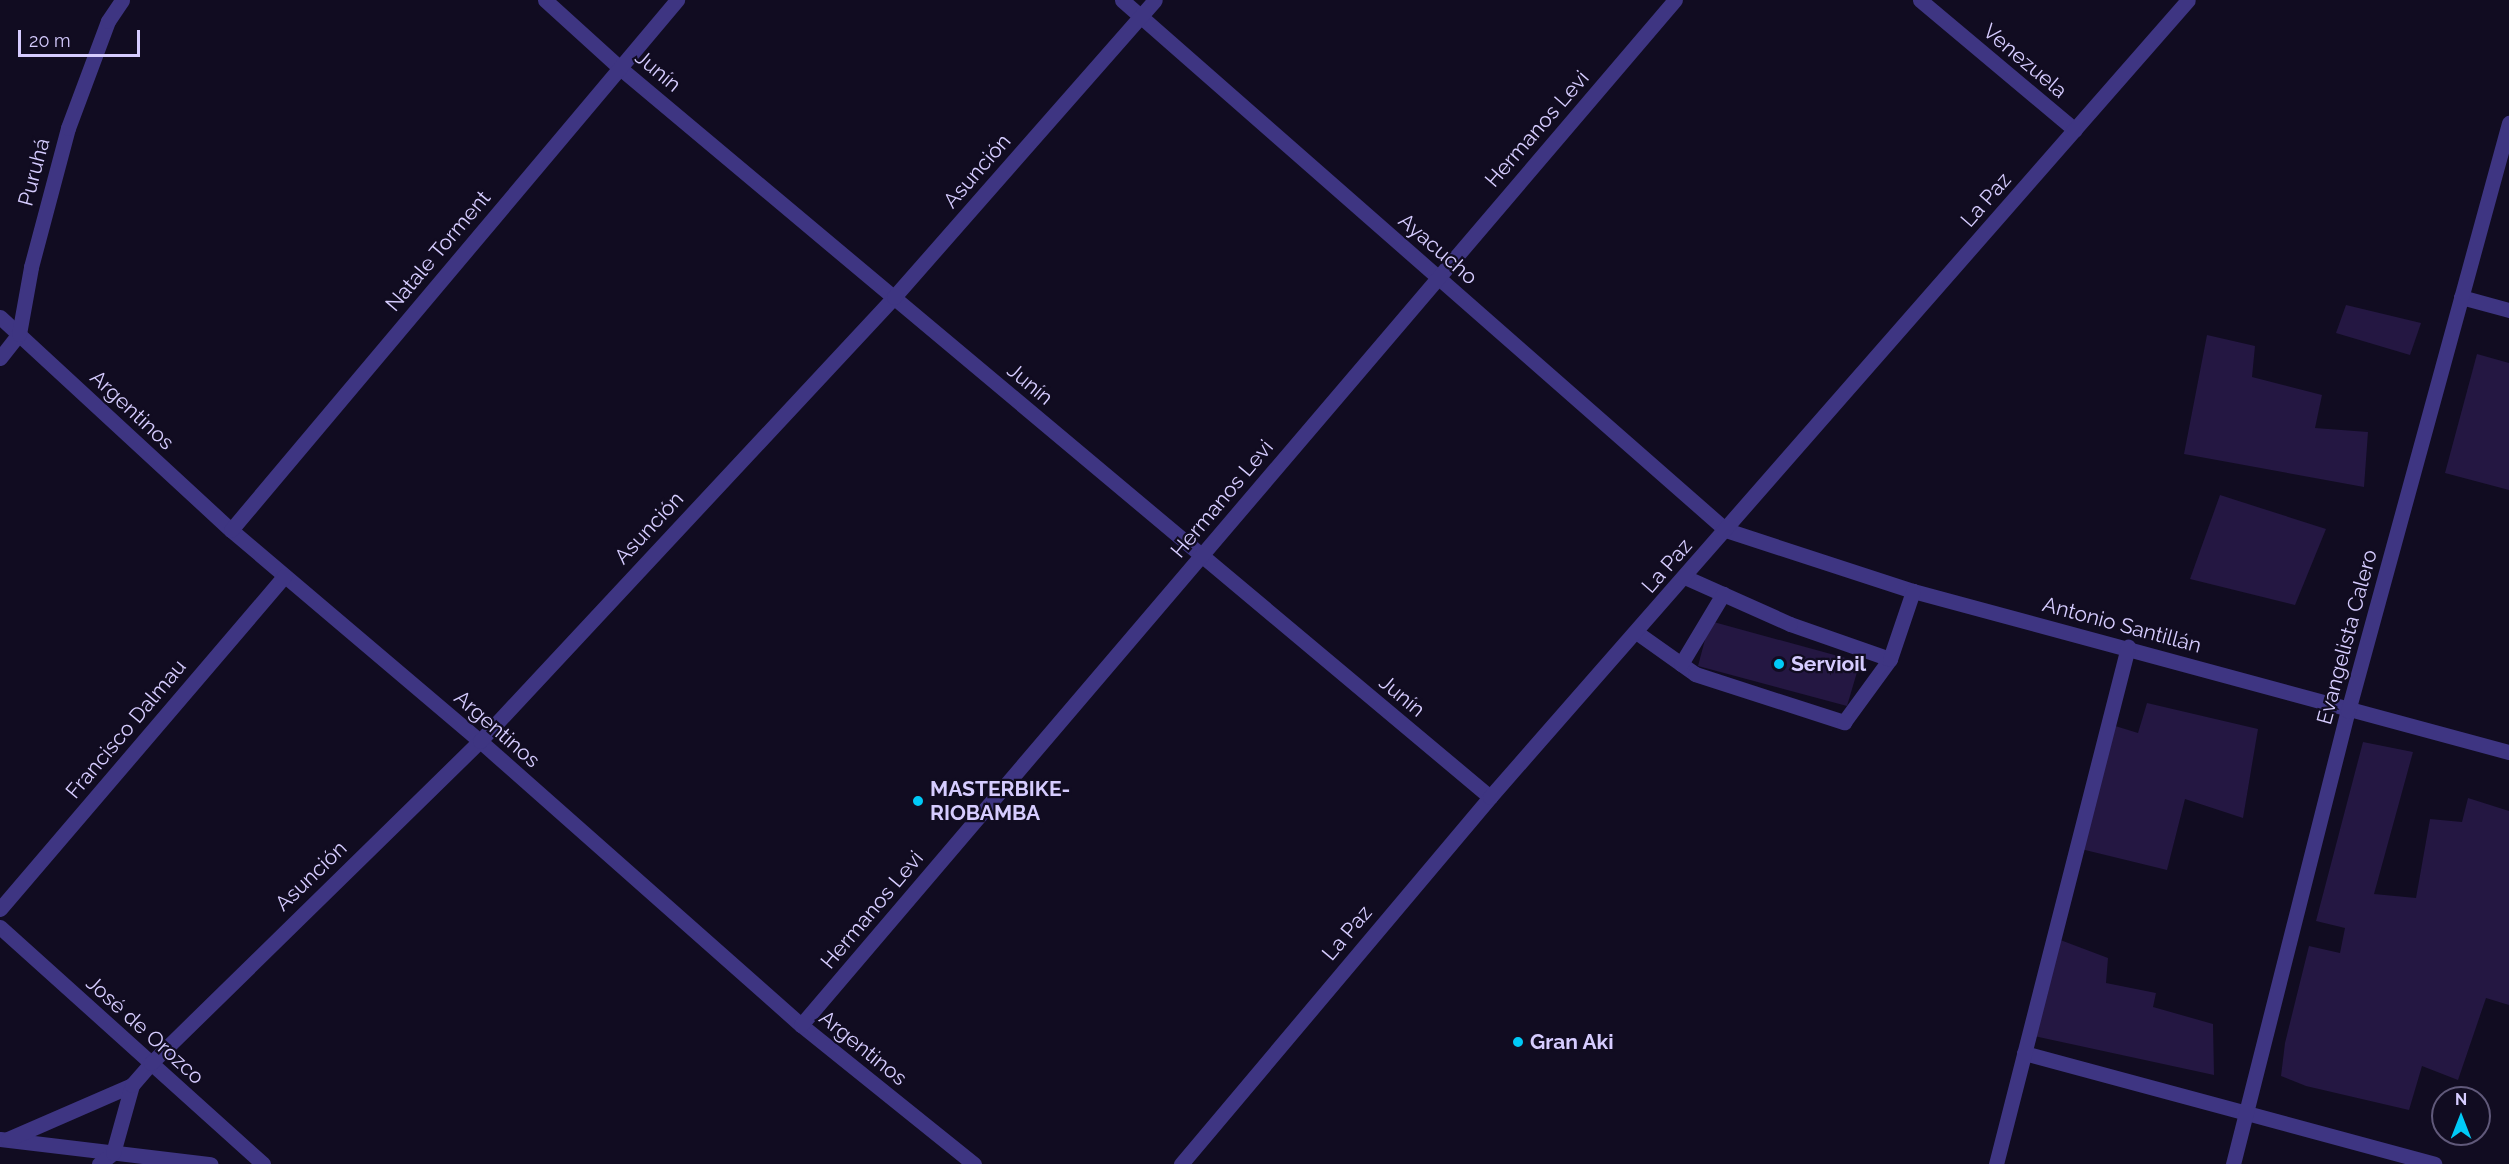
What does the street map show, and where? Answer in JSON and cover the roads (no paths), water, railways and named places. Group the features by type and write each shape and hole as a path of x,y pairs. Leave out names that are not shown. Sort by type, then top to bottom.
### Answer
{"street":[{"name":"Puruhá","path":"0,358 19,334 31,267 68,128 108,21 122,0"},
{"name":"Junín","path":"545,0 620,68 1490,797"},
{"name":"Natale Torment","path":"231,530 677,0"},
{"name":"Ayacucho","path":"1122,0 1726,530"},
{"name":"Asunción","path":"132,1085 151,1063 480,741 894,297 1155,0"},
{"name":"Hermanos Levi","path":"801,1025 1675,0"},
{"name":"Venezuela","path":"1920,0 2075,130"},
{"name":"La Paz","path":"1180,1164 1490,797 1685,578 2188,0"},
{"name":"Evangelista Calero","path":"2233,1164 2248,1113 2348,711 2509,123"},
{"path":"2461,297 2509,310"},
{"name":"Argentinos","path":"0,317 231,530 480,741 801,1025 974,1164"},
{"name":"Antonio Santillán","path":"1726,530 1913,591 2128,647 2348,711 2509,752"},
{"name":"Francisco Dalmau","path":"0,909 284,576"},
{"path":"1685,578 1790,624 1890,659"},
{"path":"1636,632 1695,674 1844,722 1890,659 1913,591"},
{"path":"1681,664 1723,594"},
{"path":"1996,1164 2128,647"},
{"name":"José de Orozco","path":"0,927 263,1164"},
{"path":"2024,1053 2434,1164"},
{"path":"3,1142 132,1085"},
{"path":"99,1164 113,1153 132,1085"},
{"path":"3,1142 211,1164"}],"place":[{"name":"Servioil","path":"1779,664"},
{"name":"MASTERBIKE- RIOBAMBA","path":"918,801"},
{"name":"Gran Aki","path":"1518,1042"}]}
